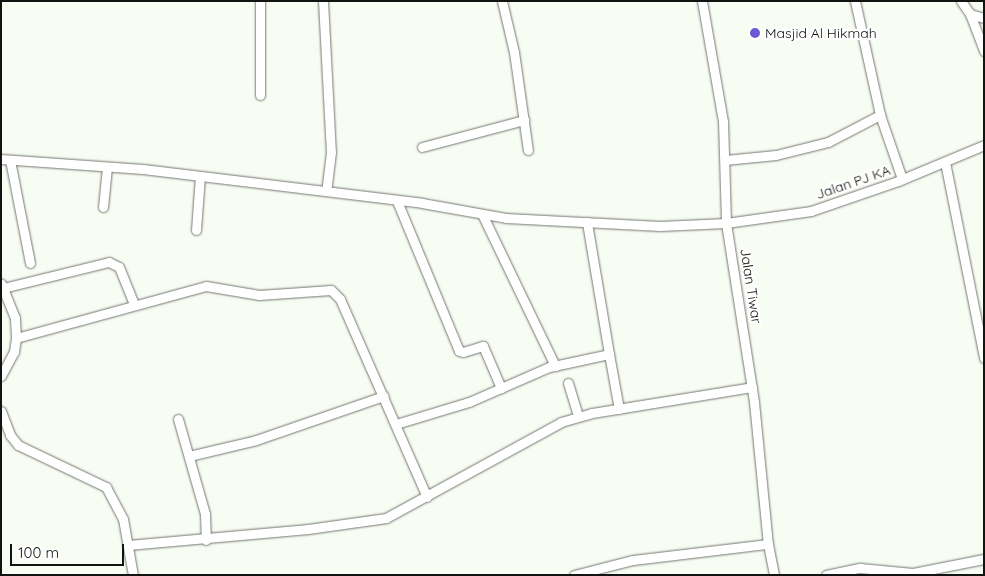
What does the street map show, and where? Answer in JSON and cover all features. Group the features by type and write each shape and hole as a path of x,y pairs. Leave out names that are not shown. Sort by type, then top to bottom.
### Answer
{"street":[{"path":"260,1 260,95"},
{"path":"323,1 331,152 326,191"},
{"path":"502,1 528,150"},
{"name":"Jalan Tiwar","path":"702,1 723,121 726,223 752,387 768,544 774,575"},
{"path":"855,1 880,115 902,180"},
{"path":"961,1 970,14 984,51"},
{"path":"970,14 984,18"},
{"path":"725,160 776,155 828,142 880,115"},
{"path":"422,147 524,120"},
{"name":"Jalan PJ KA","path":"6,160 200,176 326,191 482,214 660,226 726,223 811,211 902,180 984,145"},
{"path":"6,160 30,263"},
{"path":"945,162 984,358"},
{"path":"103,207 107,167"},
{"path":"196,230 200,176"},
{"path":"397,201 459,351 462,353 483,346 501,388"},
{"path":"482,214 555,366"},
{"path":"587,222 619,409"},
{"path":"1,376 14,352 16,338 15,318 2,286 109,262 119,268 134,304"},
{"path":"16,338 134,304 211,285 259,295 331,290 340,299 427,497"},
{"path":"396,424 466,403 555,366 609,354"},
{"path":"568,383 578,416"},
{"path":"128,545 206,540 377,520 427,497 551,426 578,416 752,387"},
{"path":"188,456 256,440 384,396"},
{"path":"1,411 10,435 18,445 106,488 123,519 133,575"},
{"path":"178,419 205,514 206,540"},
{"path":"574,575 633,560 768,544"},
{"path":"826,575 860,568 913,573 984,559"}],"place":[{"name":"Masjid Al Hikmah","path":"755,33"}]}
